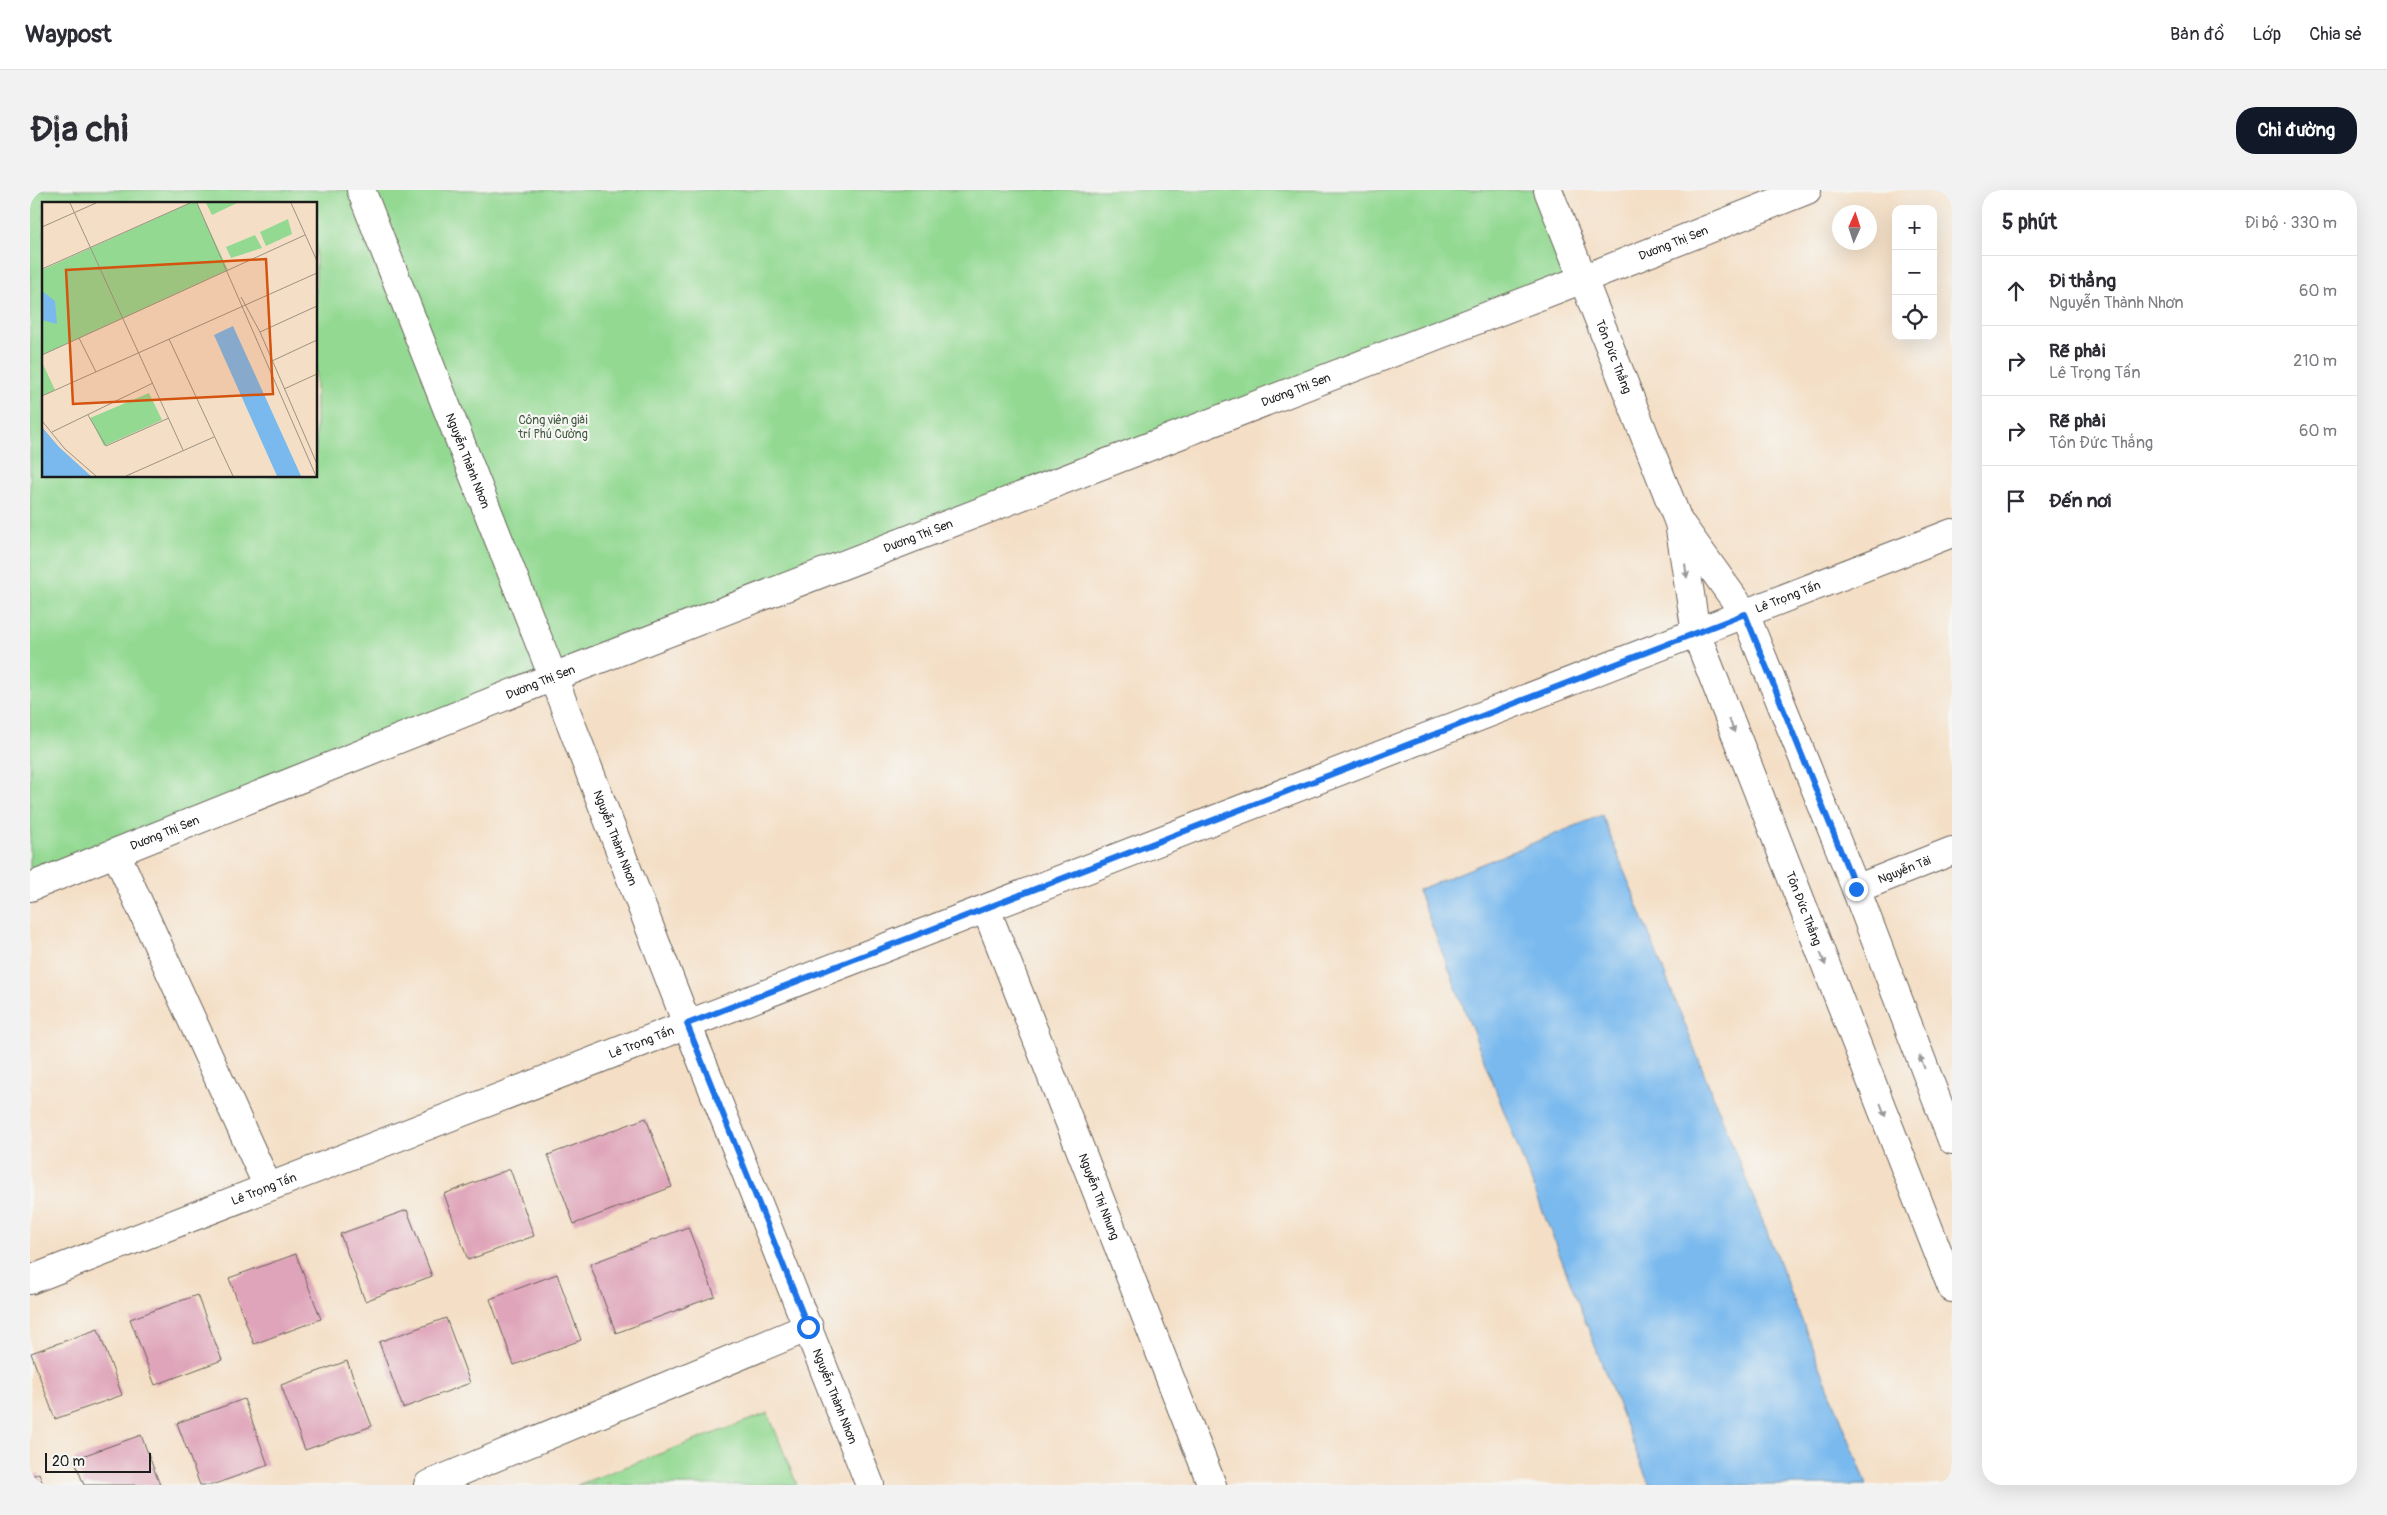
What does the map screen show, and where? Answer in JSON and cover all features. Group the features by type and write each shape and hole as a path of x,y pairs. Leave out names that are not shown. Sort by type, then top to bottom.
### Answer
{"street":[{"name":"Nguyễn Thành Nhơn","path":"361,190 553,677 687,1024 870,1485"},
{"name":"Tôn Đức Thắng","path":"1548,190 1679,523 1696,633 1952,1288"},
{"name":"Dương Thị Sen","path":"30,887 553,677 1583,280 1807,190"},
{"name":"Tôn Đức Thắng","path":"1679,523 1745,614 1856,889 1952,1140"},
{"name":"Lê Trọng Tấn","path":"30,1280 1952,533"},
{"name":"Nguyễn Tài","path":"1856,889 1952,851"},
{"path":"116,853 268,1187"},
{"name":"Nguyễn Thị Nhung","path":"986,909 1212,1485"},
{"path":"428,1485 808,1327"}],"green space":[{"name":"Công viên giải trí Phú Cường","path":"30,190 1548,190 1583,279 30,886"},
{"path":"768,1413 797,1485 577,1485"}],"water":[{"path":"1602,815 1867,1485 1649,1485 1418,890"}],"building":[{"path":"646,1118 672,1187 574,1224 548,1155"},
{"path":"510,1169 534,1236 468,1260 444,1194"},
{"path":"407,1210 432,1276 365,1301 340,1234"},
{"path":"688,1227 715,1296 616,1333 590,1264"},
{"path":"296,1254 321,1319 254,1344 229,1278"},
{"path":"557,1274 581,1340 514,1365 490,1299"},
{"path":"197,1295 222,1360 155,1385 130,1319"},
{"path":"446,1318 470,1383 403,1408 379,1342"},
{"path":"98,1329 122,1395 55,1419 31,1353"},
{"path":"347,1361 372,1426 305,1450 281,1385"},
{"path":"244,1399 268,1465 212,1485 200,1485 177,1423"},
{"path":"141,1435 160,1485 84,1485 74,1459"},
{"path":"39,1473 43,1485 30,1485 30,1477"}],"route":[{"path":"808,1327 687,1024 1745,614 1856,889"}]}
